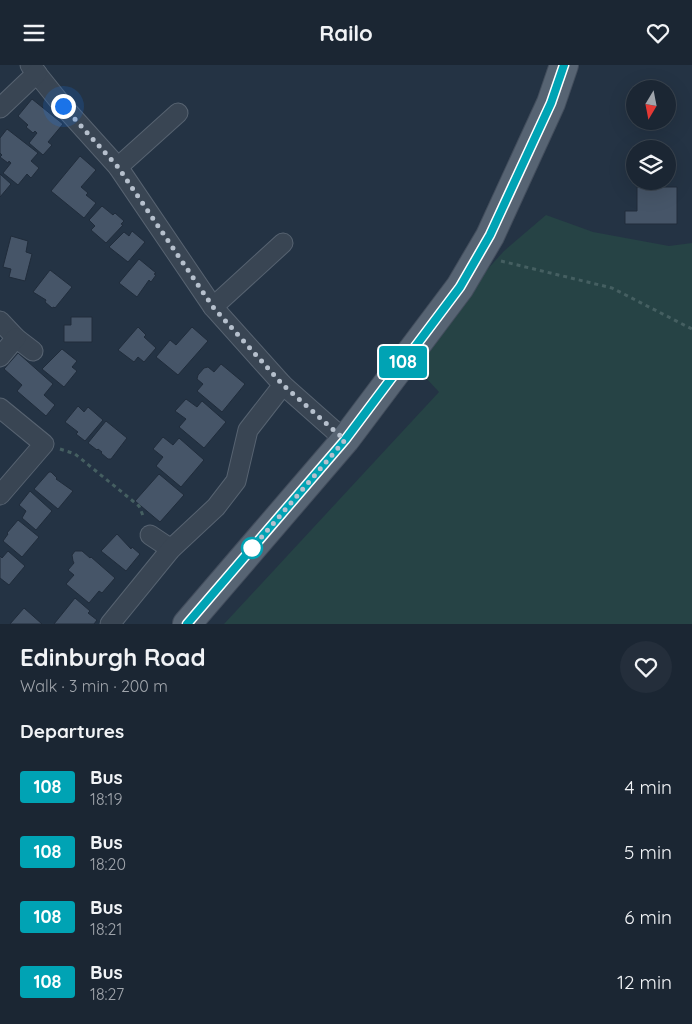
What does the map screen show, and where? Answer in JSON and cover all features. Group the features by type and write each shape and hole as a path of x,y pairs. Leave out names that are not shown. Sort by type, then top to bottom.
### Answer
{"main road":[{"path":"187,624 345,440 460,287 490,235 551,103 564,65"}],"street":[{"path":"0,108 34,69 63,106 118,167 213,307 283,385 345,440"},
{"path":"118,167 178,113"},
{"path":"213,307 283,243"},
{"path":"0,321 16,338 33,351"},
{"path":"0,357 16,338"},
{"path":"110,624 171,549 216,507 236,481 248,430 283,385"},
{"path":"0,408 44,444 0,495"},
{"path":"150,535 171,549"}],"path":[{"path":"478,255 612,288 692,329"},
{"path":"44,444 75,454 139,506 150,535"}],"green space":[{"path":"546,215 593,232 669,246 692,243 692,624 224,624 439,392 426,378 422,354 465,294 504,251"}],"building":[{"path":"32,99 63,124 48,142 52,145 43,155 29,143 37,133 35,131 33,133 26,127 28,125 18,116"},
{"path":"7,129 38,153 31,161 39,168 31,178 27,174 18,185 3,173 11,163 0,157 2,155 0,153 0,138"},
{"path":"80,156 96,170 81,187 88,193 86,195 96,203 84,218 51,191"},
{"path":"0,174 11,184 0,197"},
{"path":"677,187 677,224 625,224 625,211 637,211 637,190 676,190"},
{"path":"102,206 113,215 115,213 124,221 121,224 123,225 106,243 91,230 95,226 89,220"},
{"path":"132,231 145,242 128,262 109,247 124,232 129,236"},
{"path":"11,236 28,241 26,252 32,254 25,281 9,277 11,269 3,267"},
{"path":"139,259 156,275 151,282 149,280 137,297 119,283"},
{"path":"50,270 72,287 55,308 52,308 45,302 46,300 33,292"},
{"path":"71,317 92,317 92,342 64,342 64,325 71,325"},
{"path":"138,327 146,335 144,337 156,348 144,362 138,357 134,362 118,350"},
{"path":"192,327 208,341 178,375 156,357 170,340 176,345"},
{"path":"62,349 77,361 72,367 77,371 64,387 42,369"},
{"path":"18,353 53,384 44,395 55,405 46,416 17,391 22,385 4,369"},
{"path":"221,364 245,384 222,412 197,391 203,384 197,379 198,375 204,368 208,367 214,372"},
{"path":"186,399 197,407 202,401 226,422 204,448 179,427 186,419 175,411"},
{"path":"78,406 84,412 88,407 103,420 85,441 76,434 78,432 65,422"},
{"path":"106,421 127,438 111,459 108,459 102,452 88,443"},
{"path":"163,437 173,445 179,438 204,460 181,487 156,466 163,457 153,449"},
{"path":"49,472 73,491 58,509 34,489"},
{"path":"159,474 184,495 160,522 135,501"},
{"path":"30,491 52,511 36,530 22,518 26,511 19,505"},
{"path":"18,520 39,537 22,557 3,541"},
{"path":"117,534 131,549 132,547 140,554 126,571 101,551"},
{"path":"8,551 25,566 9,585 0,578 0,556 2,558"},
{"path":"75,551 82,551 91,557 115,578 102,593 99,591 89,603 66,584 74,575 68,570 74,563 72,555"},
{"path":"75,598 97,620 94,624 54,624"},
{"path":"24,608 42,624 10,624"}],"bus line":[{"name":"108","path":"187,624 345,440 460,287 490,235 551,103 564,65"}],"route":[{"path":"63,106 118,167 213,307 283,385 345,440 248,553 252,548"}]}
